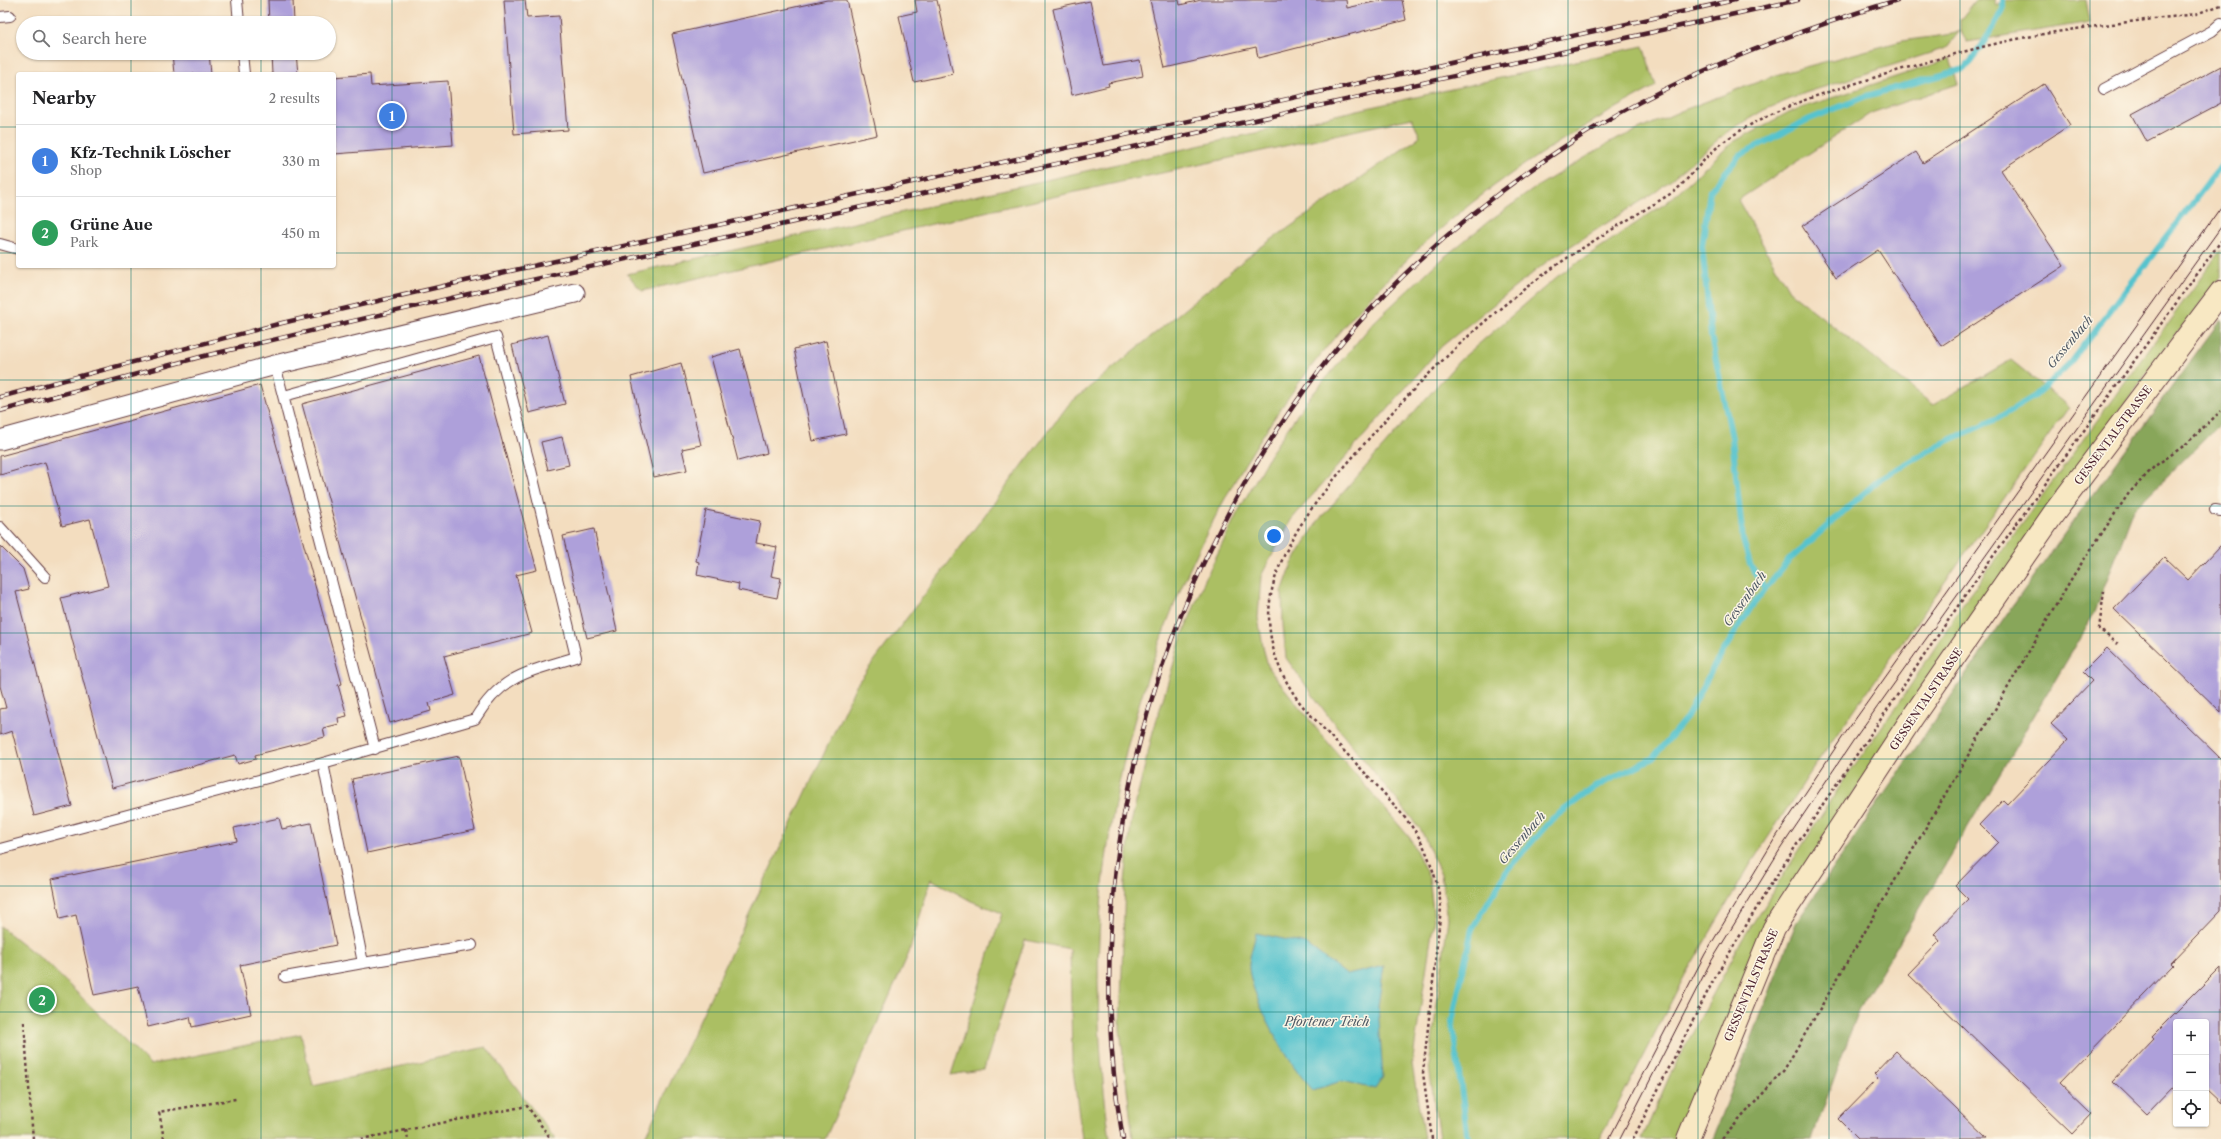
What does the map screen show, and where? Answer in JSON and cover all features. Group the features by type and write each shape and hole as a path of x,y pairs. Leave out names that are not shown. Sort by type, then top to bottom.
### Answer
{"main road":[{"name":"GESSENTALSTRASSE","path":"1688,1139 1774,928 1912,718 2054,513 2221,292"}],"street":[{"path":"0,440 275,365 575,293"}],"lane":[{"path":"237,0 238,16"},
{"path":"2104,89 2212,31 2221,23"},
{"path":"243,60 244,72"},
{"path":"0,244 16,248"},
{"path":"0,849 375,749 475,719 486,700 501,686 520,675 576,656 531,470 496,338 284,396"},
{"path":"275,365 375,749"},
{"path":"0,527 44,577"},
{"path":"323,763 363,963"},
{"path":"286,977 472,945"}],"path":[{"path":"1432,1139 1423,1073 1441,908 1440,891 1435,875 1416,833 1293,693 1277,662 1271,645 1269,610 1274,583 1282,560 1306,518 1330,485 1388,416 1451,353 1512,299 1554,267 1675,190 1691,177 1700,162 1714,150 1766,116 1803,99 1967,50 2023,38 2196,14 2221,5"},
{"path":"1722,1139 1784,1070 2073,576 2129,493 2155,466 2185,445 2221,411"},
{"path":"2104,591 2099,629 2118,644"},
{"path":"24,1022 33,1139"},
{"path":"164,1139 159,1112 236,1099"},
{"path":"361,1139 527,1106 551,1139"},
{"path":"406,1130 408,1139"}],"green space":[{"path":"1976,0 1994,0 1996,5 2007,0 2086,0 2090,22 1967,42 1960,31 1960,20"},
{"path":"1960,31 1946,48 1805,93 1764,110 1727,132 1657,191 1549,260 1442,346 1291,520 1261,576 1258,618 1269,669 1320,733 1410,838 1429,878 1434,919 1412,1064 1424,1139 1133,1139 1120,1029 1125,882 1131,823 1153,732 1180,642 1206,577 1238,512 1269,456 1305,403 1375,321 1438,262 1489,221 1538,186 1611,142 1681,111 1779,74 1902,41 1953,34"},
{"path":"1643,46 1656,86 1585,126 1517,170 1473,202 1399,268 1332,341 1272,421 1220,507 1177,597 1143,691 1118,787 1103,885 1100,917 1098,981 1100,1044 1110,1139 1082,1139 1072,1062 1070,949 1025,940 984,1069 951,1075 1002,913 971,901 931,879 909,953 825,1139 644,1139 856,685 1069,404 1255,251 1420,137 1412,118 989,211 642,291 627,274"},
{"path":"1950,59 1958,84 1871,113 1738,200 1789,291 1933,405 2011,360 2069,407 1820,758 1750,865 1685,975 1600,1139 1439,1139 1429,1066 1448,918 1441,875 1421,830 1326,713 1286,658 1282,592 1292,564 1318,521 1459,361 1558,276 1666,203 1733,142 1789,112"},
{"path":"2221,250 2221,277 2150,368 1824,836 1678,1139 1642,1139 1670,1075 1742,940 1844,780 1903,697 1962,606"},
{"path":"2221,319 2221,423 2134,509 2094,615 1859,1010 1812,1139 1713,1139 1796,923 2019,597"},
{"path":"0,926 49,965 150,1065 301,1034 313,1086 486,1047 555,1139 0,1139"}],"water":[{"name":"Pfortener Teich","path":"1256,933 1306,944 1347,975 1384,966 1378,1006 1383,1077 1375,1089 1342,1081 1313,1090 1304,1080 1274,1033 1257,999 1249,969 1250,956"}],"building":[{"path":"268,0 293,0 294,16 269,16"},
{"path":"504,0 525,0 527,18 559,16 568,130 514,134"},
{"path":"827,0 847,0 877,135 703,173 672,34"},
{"path":"915,0 937,0 953,74 914,82 899,16 917,12"},
{"path":"1150,0 1179,0 1180,5 1201,0 1346,0 1347,8 1383,0 1402,0 1406,20 1258,58 1256,47 1165,68"},
{"path":"1090,1 1104,66 1140,60 1143,76 1108,83 1109,86 1072,95 1053,9"},
{"path":"173,60 210,60 211,72 174,72"},
{"path":"271,60 297,60 298,72 272,72"},
{"path":"2221,66 2221,103 2147,142 2132,114"},
{"path":"370,74 371,86 448,81 453,145 336,154 336,77"},
{"path":"2044,84 2070,125 2001,170 2064,266 1941,346 1878,250 1836,278 1802,226 1916,152 1923,163"},
{"path":"548,335 565,404 529,413 512,345"},
{"path":"826,341 846,434 813,441 794,349"},
{"path":"740,349 767,453 738,461 711,357"},
{"path":"479,356 537,570 516,575 532,633 444,656 455,695 429,703 431,711 390,723 302,404"},
{"path":"681,363 701,445 682,449 687,470 654,477 631,377"},
{"path":"260,385 342,684 338,685 347,716 338,718 339,724 323,728 325,737 255,755 256,759 238,764 235,755 112,788 61,598 108,586 90,519 62,526 45,462 0,475 0,456"},
{"path":"562,437 569,465 548,470 541,442"},
{"path":"706,510 760,521 756,543 777,547 771,576 781,578 777,598 738,590 739,584 697,575 699,562 696,561"},
{"path":"594,529 617,631 587,638 563,536"},
{"path":"2221,545 2221,712 2114,609 2164,557 2188,580"},
{"path":"0,546 23,569 29,589 16,592 72,806 34,816 12,731 0,735 0,709 6,708 0,686"},
{"path":"2107,648 2221,759 2221,911 2171,963 2173,965 2059,1083 2091,1114 2073,1133 1908,974 1940,941 1934,934 1968,899 1955,886 1998,842 1980,824 2003,800 2007,804 2068,740 2051,724 2092,681 2083,672"},
{"path":"459,756 475,830 367,853 352,779"},
{"path":"279,818 282,829 311,823 336,945 240,965 251,1014 192,1027 190,1017 148,1027 138,986 94,995 76,915 60,919 52,879 237,841 234,828"},
{"path":"2221,967 2221,1103 2209,1092 2209,1019 2173,1019 2173,1087 2147,1114 2113,1081 2154,1038 2152,1036"},
{"path":"1896,1051 1987,1139 1858,1139 1838,1119 1878,1078 1874,1074"}],"waterway":[{"path":"1765,589 1750,564 1743,540 1732,438 1711,336 1702,246 1710,191 1740,155 1805,121 1866,96 1964,69 1981,47 2003,10 2003,0"},
{"name":"Gessenbach","path":"1468,1139 1452,1021 1472,929 1508,869 1552,819 1595,787 1653,758 1687,717 1714,666 1752,606 1788,561 1881,478 1939,445 1996,419 2035,396 2069,364 2221,166"}],"tram line":[{"path":"1609,1139 1705,954 1774,840 1844,735 2221,207"},
{"path":"1620,1139 1709,965 1781,848 1853,741 2221,227"}],"railway":[{"path":"0,397 282,323 474,279 1735,0"},
{"path":"0,411 200,357 477,292 1798,0"},
{"path":"1123,1139 1111,1038 1110,936 1121,835 1141,736 1172,639 1212,545 1261,456 1318,372 1372,308 1432,249 1496,196 1564,147 1643,100 1684,80 1768,44 1897,0"}],"place":[{"name":"Kfz-Technik Löscher","path":"392,116"},
{"name":"Grüne Aue","path":"42,1000"}]}
